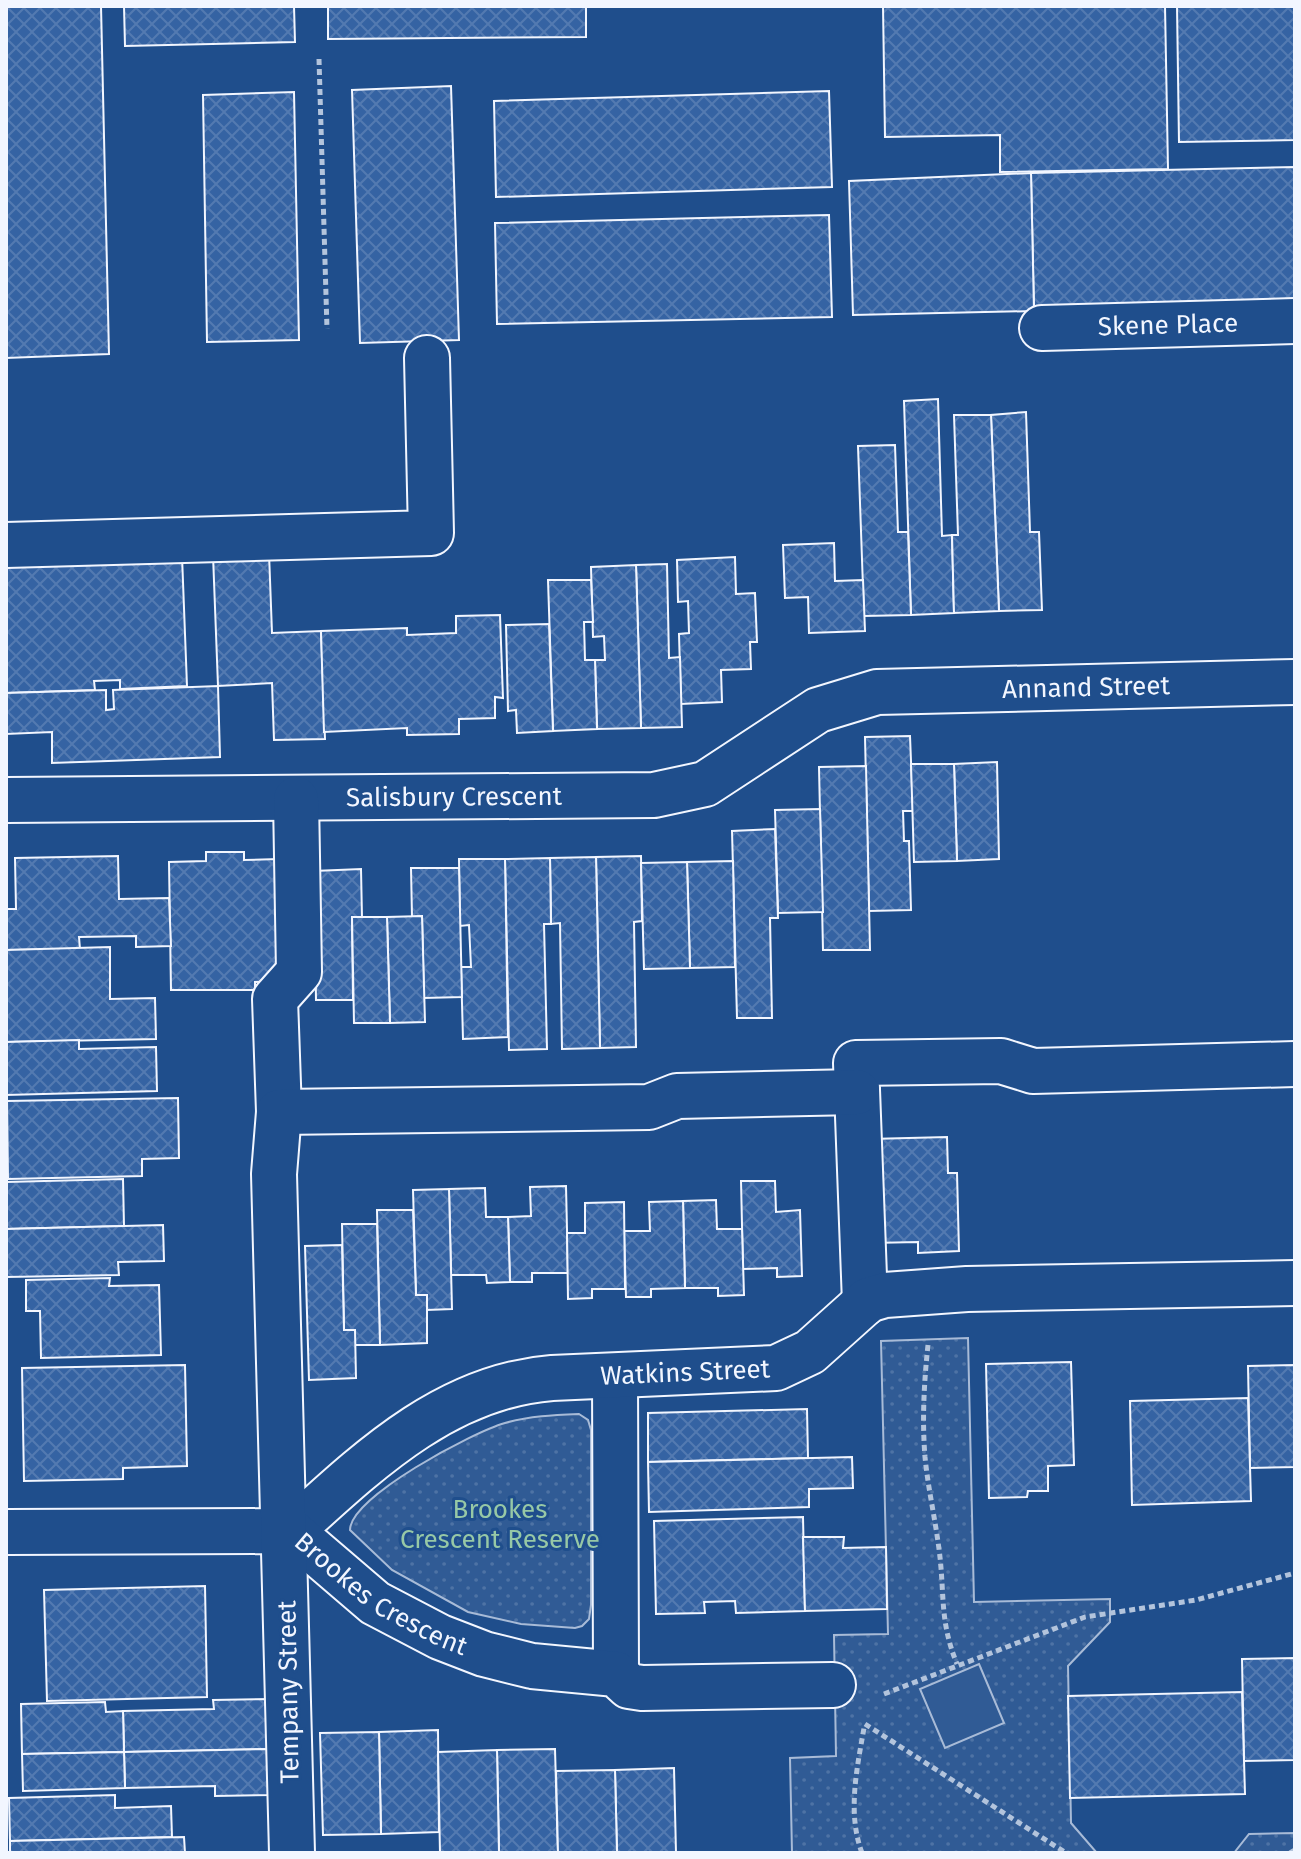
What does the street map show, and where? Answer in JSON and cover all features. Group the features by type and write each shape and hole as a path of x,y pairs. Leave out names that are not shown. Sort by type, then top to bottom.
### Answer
{"street":[{"name":"Skene Place","path":"1042,328 1295,321"},
{"path":"6,545 431,533 427,358"},
{"name":"Annand Street","path":"877,692 1295,682"},
{"name":"Salisbury Crescent","path":"6,800 654,795 705,784 818,710 877,692"},
{"name":"Tempany Street","path":"292,1853 288,1531 274,1174 279,1112 275,999 299,972 296,799"},
{"path":"865,1303 856,1063 1001,1061 1033,1071 1295,1064"},
{"path":"279,1112 649,1107 677,1096 857,1092"},
{"name":"Watkins Street","path":"288,1531 380,1451 458,1405 496,1389 533,1380 776,1368 810,1352 865,1303 885,1295 967,1289 1295,1283"},
{"path":"615,1376 616,1674"},
{"name":"Brookes Crescent","path":"6,1532 288,1531 375,1603 440,1637 484,1654 532,1666 616,1674 629,1686 642,1688 833,1685"}],"path":[{"path":"319,59 327,329"},
{"path":"930,1330 924,1402 925,1456 940,1553 941,1607 948,1643 957,1664"},
{"path":"884,1694 1085,1617 1196,1600 1295,1573"},
{"path":"862,1853 854,1783 867,1712"},
{"path":"864,1724 1066,1853"},
{"path":"1290,1853 1295,1850"}],"green space":[{"path":"968,1338 974,1602 1110,1599 1110,1622 1068,1666 1071,1823 1097,1853 792,1853 790,1758 836,1756 834,1635 888,1634 881,1341"},
{"name":"Brookes Crescent Reserve","path":"579,1414 588,1420 591,1430 591,1605 589,1619 582,1626 521,1624 468,1612 392,1570 350,1530 355,1516 391,1484 467,1439 514,1421"},
{"path":"1295,1833 1295,1853 1234,1853 1249,1834"}],"shaded area":[{"path":"979,1664 1004,1723 945,1748 920,1689"}],"building":[{"path":"6,6 101,6 109,354 6,358"},
{"path":"124,6 294,6 295,42 125,46"},
{"path":"328,6 586,6 586,37 328,39"},
{"path":"883,6 1165,6 1168,169 1000,172 1000,135 885,137"},
{"path":"1177,6 1295,6 1295,140 1179,142"},
{"path":"451,86 459,340 360,343 352,90"},
{"path":"829,91 832,187 496,197 494,101"},
{"path":"294,92 299,340 207,342 203,95"},
{"path":"1295,167 1295,305 1034,311 1031,173"},
{"path":"1031,173 1034,311 853,315 849,181"},
{"path":"829,215 832,317 497,324 495,223"},
{"path":"938,399 942,536 952,535 954,613 911,615 904,401"},
{"path":"1026,412 1030,532 1039,532 1042,610 999,611 991,415"},
{"path":"954,415 991,415 999,611 954,613 952,535 958,535"},
{"path":"895,445 898,532 908,532 911,615 864,616 858,446"},
{"path":"834,543 835,581 863,580 865,631 809,633 808,597 785,598 783,545"},
{"path":"269,553 272,633 321,631 325,739 274,740 272,683 218,686 213,555"},
{"path":"182,556 187,686 120,689 120,680 94,681 95,690 6,693 6,562"},
{"path":"735,557 736,594 755,593 757,642 750,642 751,669 721,670 722,702 681,704 679,634 689,633 688,601 678,602 677,560"},
{"path":"667,564 669,658 680,657 682,727 641,728 636,565"},
{"path":"636,565 641,728 597,729 595,660 605,660 604,636 593,637 591,567"},
{"path":"548,580 591,580 593,622 584,622 585,660 595,660 597,729 553,731"},
{"path":"500,615 503,698 495,697 495,718 459,719 459,734 407,735 407,728 324,732 321,631 407,628 407,635 456,633 456,616"},
{"path":"549,624 553,731 517,733 516,710 508,711 506,625"},
{"path":"218,686 220,757 52,763 52,732 6,734 6,693 106,690 106,710 114,709 113,690"},
{"path":"910,736 913,811 903,811 904,841 909,841 911,910 869,911 865,737"},
{"path":"997,762 999,859 957,861 954,764"},
{"path":"911,764 954,764 957,861 914,862"},
{"path":"866,766 870,950 823,950 819,767"},
{"path":"820,809 823,912 778,913 775,810"},
{"path":"775,829 778,918 770,918 772,1018 737,1018 732,831"},
{"path":"206,852 244,852 244,860 278,859 281,981 255,982 255,990 171,990 169,862 206,861"},
{"path":"118,856 119,899 169,898 171,946 136,947 136,936 79,937 80,949 6,950 6,909 16,909 15,858"},
{"path":"641,856 642,921 634,922 636,1047 600,1048 596,857"},
{"path":"596,857 600,1048 562,1049 560,923 551,924 550,858"},
{"path":"550,858 551,924 544,924 547,1049 509,1050 505,859"},
{"path":"459,859 505,859 508,1037 463,1039 461,967 471,967 469,925 460,926"},
{"path":"733,861 735,967 690,968 687,862"},
{"path":"687,862 690,968 644,969 641,863"},
{"path":"411,868 459,868 462,997 424,998 422,916 412,917"},
{"path":"361,869 362,918 352,917 353,1000 316,1000 314,871"},
{"path":"422,916 425,1022 390,1023 387,917"},
{"path":"352,917 387,917 390,1023 354,1023"},
{"path":"110,947 110,999 155,998 156,1039 6,1042 6,950"},
{"path":"79,1040 79,1049 156,1047 157,1091 6,1095 6,1042"},
{"path":"178,1098 179,1158 142,1159 142,1176 8,1179 7,1101"},
{"path":"947,1137 948,1173 957,1173 959,1251 918,1253 918,1242 872,1243 870,1139"},
{"path":"123,1179 124,1226 6,1229 6,1182"},
{"path":"741,1181 775,1181 776,1212 800,1210 802,1276 777,1277 777,1268 743,1269"},
{"path":"566,1186 568,1273 532,1273 532,1282 510,1282 508,1217 531,1216 530,1187"},
{"path":"485,1188 486,1217 508,1217 510,1282 487,1283 486,1275 451,1275 449,1189"},
{"path":"449,1189 452,1309 427,1310 427,1295 416,1295 413,1190"},
{"path":"716,1200 717,1229 742,1229 744,1295 718,1296 718,1288 685,1288 683,1201"},
{"path":"683,1201 685,1288 651,1289 651,1297 626,1297 624,1231 650,1231 649,1202"},
{"path":"624,1202 625,1289 592,1289 592,1298 568,1299 567,1233 585,1233 585,1203"},
{"path":"377,1210 413,1210 416,1295 427,1295 427,1343 380,1345"},
{"path":"342,1224 377,1224 380,1345 355,1345 355,1330 344,1330"},
{"path":"163,1225 164,1261 118,1262 119,1275 6,1277 6,1229"},
{"path":"342,1245 344,1330 355,1330 356,1378 309,1380 305,1246"},
{"path":"110,1278 109,1286 159,1285 161,1355 41,1358 40,1311 26,1311 26,1280"},
{"path":"1071,1362 1074,1465 1048,1466 1048,1491 1028,1491 1027,1497 989,1498 986,1364"},
{"path":"185,1365 187,1466 123,1468 123,1479 24,1481 22,1368"},
{"path":"1295,1365 1295,1467 1250,1468 1248,1366"},
{"path":"1248,1398 1251,1501 1132,1505 1130,1401"},
{"path":"807,1409 808,1458 648,1462 648,1413"},
{"path":"852,1457 853,1488 809,1489 809,1507 649,1512 648,1462"},
{"path":"803,1517 805,1611 736,1613 735,1601 704,1602 705,1613 656,1614 654,1521"},
{"path":"803,1537 844,1537 843,1548 886,1547 887,1609 805,1611"},
{"path":"205,1586 207,1697 47,1701 44,1590"},
{"path":"1295,1658 1295,1760 1244,1761 1242,1659"},
{"path":"1242,1692 1245,1794 1070,1798 1068,1696"},
{"path":"271,1699 272,1749 124,1752 123,1711 214,1709 213,1700"},
{"path":"105,1702 106,1712 123,1711 124,1752 22,1754 21,1704"},
{"path":"438,1730 439,1832 381,1834 379,1732"},
{"path":"379,1732 381,1834 323,1835 320,1733"},
{"path":"272,1749 273,1795 215,1796 215,1786 125,1788 124,1752"},
{"path":"555,1749 558,1853 499,1853 497,1750"},
{"path":"497,1750 499,1853 440,1853 438,1752"},
{"path":"124,1752 125,1788 23,1791 22,1754"},
{"path":"674,1768 676,1853 617,1853 615,1770"},
{"path":"615,1770 617,1853 558,1853 556,1771"},
{"path":"115,1795 115,1808 171,1806 172,1837 10,1841 9,1798"},
{"path":"184,1837 185,1853 10,1853 10,1841"}]}
